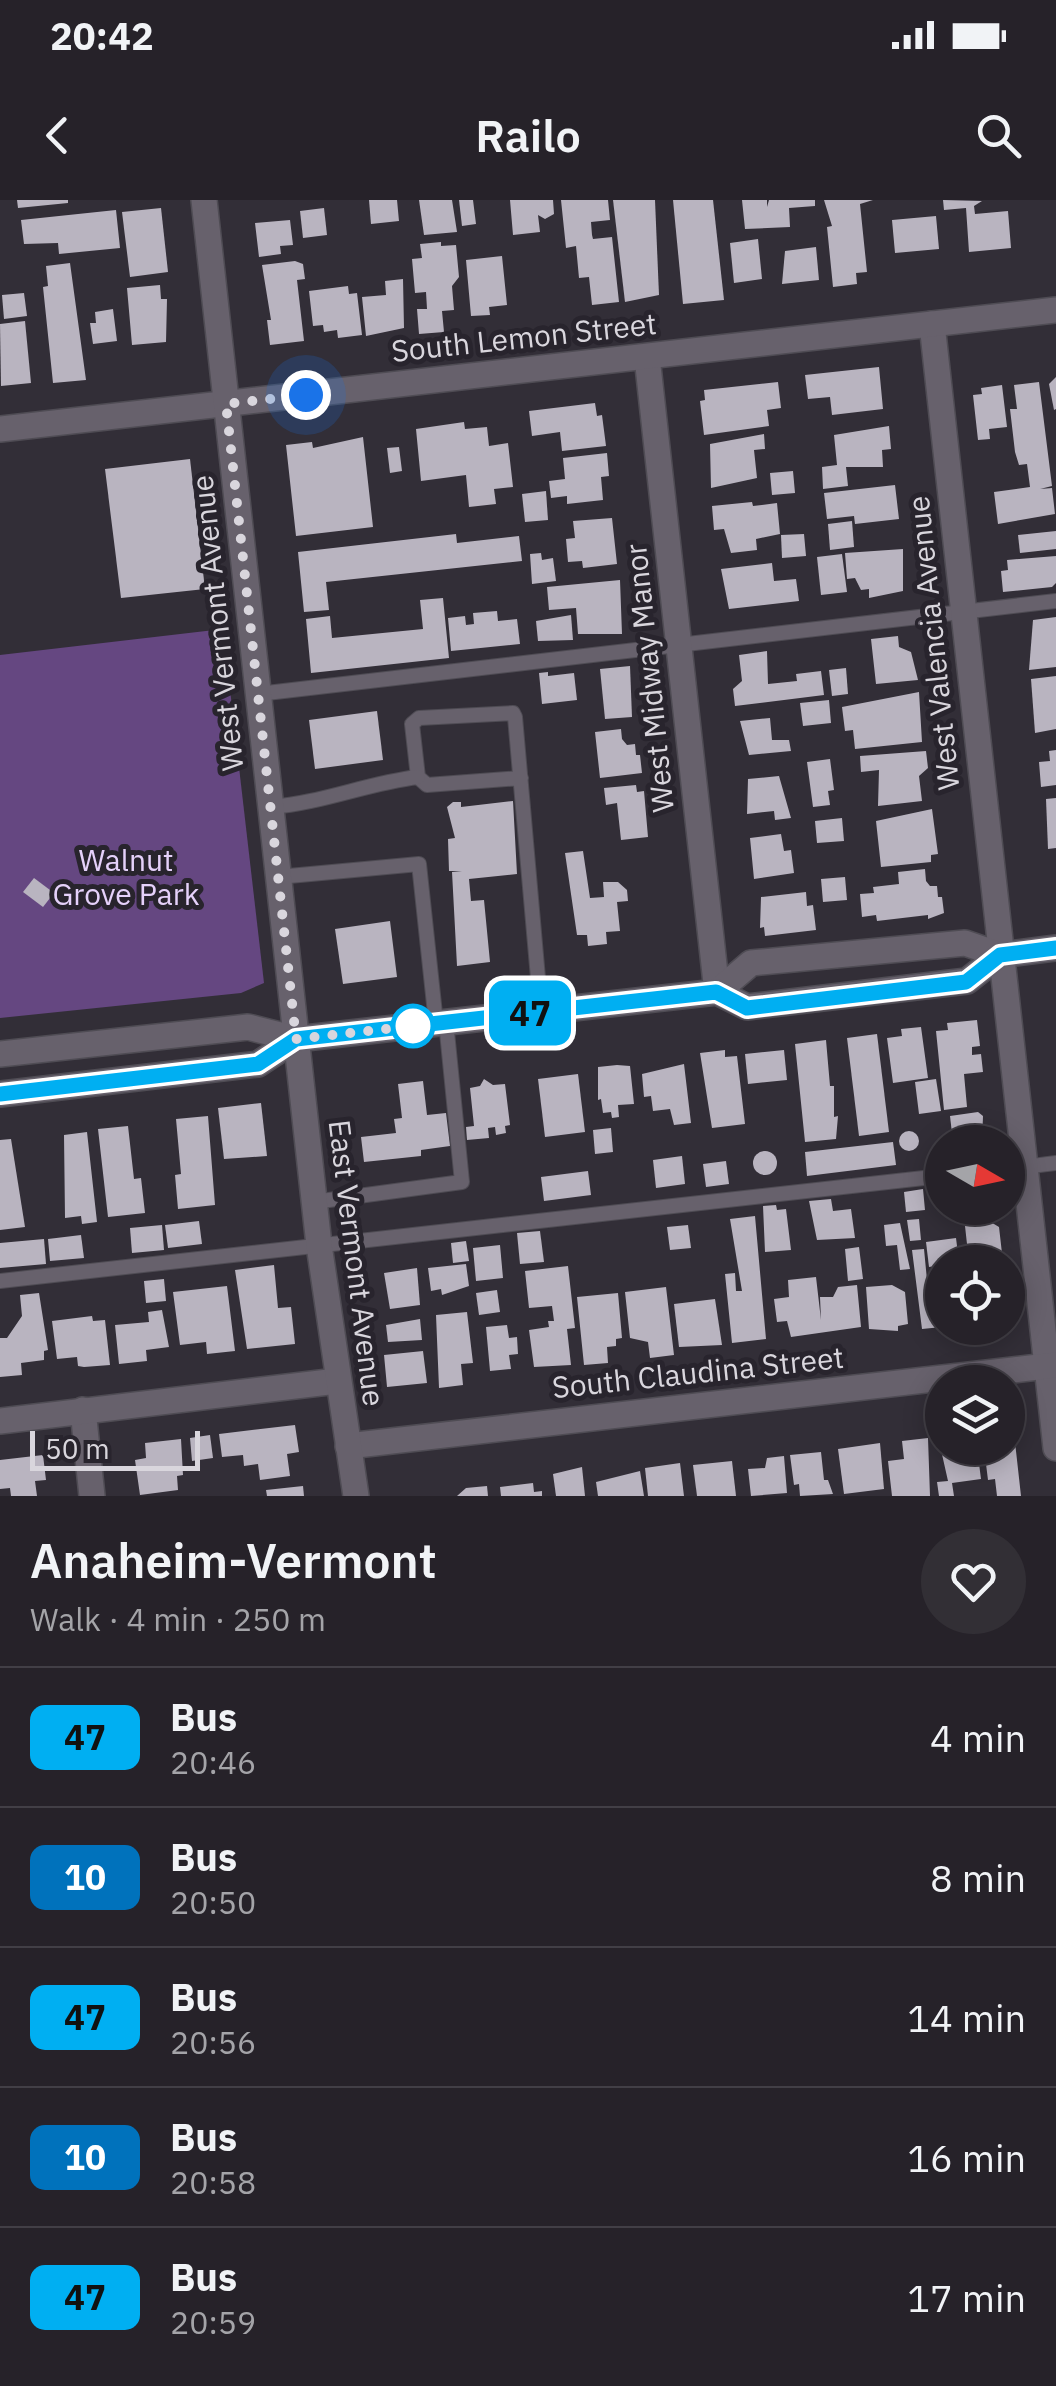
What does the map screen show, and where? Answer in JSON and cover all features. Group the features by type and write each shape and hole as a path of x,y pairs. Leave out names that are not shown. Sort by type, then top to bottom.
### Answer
{"street":[{"name":"West Vermont Avenue","path":"204,201 296,1039"},
{"name":"South Lemon Street","path":"0,429 1056,310"},
{"name":"West Valencia Avenue","path":"932,324 1000,955 1013,1125"},
{"name":"West Midway Manor","path":"647,357 716,992"},
{"path":"0,1054 248,1026 296,1039 716,992 751,963 965,943 1000,955 1056,948"},
{"path":"716,992 747,1008 966,982 1000,955"},
{"path":"0,1094 258,1064 296,1039"},
{"name":"East Vermont Avenue","path":"296,1039 318,1245 356,1496"},
{"name":"West Valencia Avenue","path":"1025,1219 1051,1366 1056,1448"},
{"name":"South Claudina Street","path":"348,1446 1051,1366"},
{"path":"0,1421 337,1381"},
{"path":"83,1410 92,1496"}],"lane":[{"path":"204,201 215,200"},
{"path":"258,694 1056,601"},
{"path":"521,778 427,785 418,777 414,720 509,710 515,717 521,778 542,1012"},
{"path":"271,807 317,803 389,780 418,777"},
{"path":"278,877 419,864 462,1182 314,1202"},
{"path":"1025,1167 1056,1163"},
{"path":"0,1281 925,1178"}],"green space":[{"name":"Walnut Grove Park","path":"223,629 264,983 241,993 0,1018 0,655"}],"building":[{"path":"17,200 68,200 68,203 18,208"},
{"path":"369,200 397,200 399,221 371,224"},
{"path":"419,200 452,200 457,232 424,235"},
{"path":"459,200 473,200 476,224 462,226"},
{"path":"510,200 553,200 554,214 545,219 538,215 540,232 513,235"},
{"path":"561,200 608,200 610,220 591,222 592,235 593,239 612,237 619,302 592,305 589,277 579,278 576,246 566,248"},
{"path":"613,200 655,200 659,295 625,302"},
{"path":"673,200 713,200 724,300 683,304"},
{"path":"742,200 767,200 767,207 769,200 815,200 815,206 789,208 790,227 745,229"},
{"path":"824,200 873,200 860,204 867,272 856,273 857,284 833,287 827,227 832,226"},
{"path":"943,200 982,201 974,206 975,214 1008,211 1011,248 969,252 966,208 944,210"},
{"path":"161,208 168,272 130,277 122,212"},
{"path":"324,208 327,235 303,238 300,211"},
{"path":"116,210 120,248 59,254 58,243 24,244 21,220"},
{"path":"936,216 939,249 895,253 892,220"},
{"path":"290,220 293,245 280,246 281,254 259,257 255,223"},
{"path":"758,239 762,279 734,283 730,243"},
{"path":"441,242 441,246 456,245 459,277 452,286 454,310 442,311 444,332 419,334 417,309 427,309 426,292 415,293 412,259 422,258 420,244"},
{"path":"816,247 819,280 782,284 785,251"},
{"path":"502,256 507,305 489,307 490,315 471,316 466,260"},
{"path":"295,261 303,264 305,279 297,280 304,341 270,345 267,320 271,320 262,265"},
{"path":"70,263 86,380 53,383 43,287 48,286 46,266"},
{"path":"403,279 404,328 366,336 362,297 386,295 385,281"},
{"path":"160,285 161,299 167,299 166,342 132,345 127,288"},
{"path":"348,286 349,294 357,293 362,335 338,338 337,330 324,332 323,325 313,326 309,291"},
{"path":"24,293 27,316 4,319 2,295"},
{"path":"113,309 117,341 93,344 90,323 96,323 95,312"},
{"path":"25,321 31,383 1,386 0,324"},
{"path":"879,367 883,409 832,415 830,397 808,399 805,375"},
{"path":"1056,377 1056,409 1054,410 1049,384"},
{"path":"778,382 781,408 767,410 769,426 704,435 700,401 705,400 704,390"},
{"path":"1039,382 1052,486 1040,489 1052,488 1055,514 998,524 994,492 1030,487 1027,464 1019,465 1015,452 1010,409 1017,409 1014,385"},
{"path":"1002,385 1007,427 989,429 990,439 978,440 973,395 982,394 981,388"},
{"path":"595,403 597,416 602,415 606,446 562,451 560,432 532,436 529,411"},
{"path":"464,422 465,429 487,427 489,446 508,443 513,487 494,489 496,504 469,507 466,475 421,481 416,429"},
{"path":"889,426 891,449 882,450 883,467 846,467 848,486 823,489 822,467 837,465 834,435"},
{"path":"764,434 765,449 754,450 757,478 711,488 710,444"},
{"path":"363,437 373,527 296,536 286,445 312,442 313,448"},
{"path":"399,447 402,471 390,473 387,448"},
{"path":"607,453 609,476 601,477 603,500 567,504 567,496 551,498 549,481 565,479 563,458"},
{"path":"190,459 205,589 121,598 105,469"},
{"path":"793,471 795,493 772,495 770,473"},
{"path":"895,485 899,519 855,524 854,516 827,519 824,493"},
{"path":"546,491 548,520 525,522 522,494"},
{"path":"752,502 753,506 777,503 780,534 756,539 757,550 731,553 724,529 714,530 712,506"},
{"path":"612,518 617,564 583,568 582,561 568,562 566,539 575,538 573,521"},
{"path":"852,521 854,547 830,550 828,524"},
{"path":"1056,531 1056,549 1020,553 1018,535"},
{"path":"456,534 457,543 519,536 522,561 326,582 329,610 304,612 298,552"},
{"path":"804,534 806,556 782,558 781,535"},
{"path":"903,549 903,591 869,598 869,589 861,590 855,578 847,579 845,553"},
{"path":"541,553 542,560 553,558 556,581 532,584 530,554"},
{"path":"842,554 847,592 821,595 817,557"},
{"path":"1056,556 1056,583 1052,587 1003,592 1001,571 1008,570 1007,560"},
{"path":"772,563 774,581 796,579 799,601 729,609 721,569"},
{"path":"620,580 622,634 578,634 576,608 549,610 547,587"},
{"path":"443,598 449,658 311,673 306,619 330,616 332,638 423,629 420,600"},
{"path":"497,611 498,621 517,619 520,644 451,651 448,618 465,616 466,625 474,624 473,613"},
{"path":"571,615 573,640 538,641 536,621"},
{"path":"1056,617 1056,667 1029,670 1033,620"},
{"path":"898,636 899,647 911,652 918,680 876,684 871,639"},
{"path":"767,651 768,684 797,681 796,674 821,671 824,695 735,706 733,689 742,681 739,655"},
{"path":"630,666 632,717 605,719 600,669"},
{"path":"846,668 848,694 832,696 829,670"},
{"path":"548,672 548,676 574,673 577,700 542,704 539,673"},
{"path":"1056,676 1056,729 1035,733 1031,679"},
{"path":"919,692 922,742 855,749 853,730 845,731 842,707"},
{"path":"829,700 831,723 803,726 800,703"},
{"path":"377,711 383,760 315,769 309,720"},
{"path":"770,718 772,740 789,740 791,751 749,755 740,721"},
{"path":"621,729 627,745 635,744 642,773 600,778 595,732"},
{"path":"1056,750 1056,785 1041,787 1039,762 1050,761 1049,751"},
{"path":"926,751 928,768 919,776 922,801 878,806 879,770 861,772 860,756"},
{"path":"830,759 834,790 828,791 830,805 813,807 807,762"},
{"path":"779,776 791,818 775,820 774,811 747,814 748,779"},
{"path":"636,785 637,792 644,791 648,837 621,840 617,803 606,805 604,788"},
{"path":"1056,798 1056,848 1048,849 1046,799"},
{"path":"513,801 517,874 469,879 471,901 484,900 490,962 457,966 452,872 462,871 449,871 448,839 455,838 447,807 453,802 461,802 461,807"},
{"path":"932,809 938,854 931,855 931,862 881,867 876,821"},
{"path":"842,818 844,841 817,843 815,821"},
{"path":"781,834 784,851 791,850 794,873 754,879 750,838"},
{"path":"583,851 590,898 604,897 603,882 618,882 627,890 628,901 617,902 620,931 606,932 607,944 588,946 587,935 577,935 565,853"},
{"path":"925,869 926,881 937,886 938,897 942,897 944,913 928,919 928,915 877,921 876,915 862,917 860,894 874,893 873,887 899,884 898,872"},
{"path":"845,877 847,900 823,902 821,879"},
{"path":"34,878 54,893 43,907 23,892"},
{"path":"806,892 807,906 813,905 816,930 765,936 764,927 760,928 761,897"},
{"path":"390,921 397,977 343,984 335,929"},
{"path":"977,1020 980,1046 972,1047 972,1055 981,1054 983,1072 964,1074 967,1107 944,1110 936,1031 948,1030 947,1023"},
{"path":"921,1027 928,1078 893,1083 887,1038 902,1036 901,1029"},
{"path":"877,1034 889,1132 859,1136 847,1038"},
{"path":"826,1040 830,1086 834,1086 834,1117 838,1116 836,1139 805,1142 795,1044"},
{"path":"725,1050 725,1057 737,1056 745,1124 712,1128 700,1053"},
{"path":"784,1050 787,1080 748,1084 745,1054"},
{"path":"684,1064 691,1123 674,1125 670,1109 653,1111 651,1096 644,1097 642,1074"},
{"path":"630,1066 634,1104 618,1105 619,1117 612,1118 611,1112 603,1113 601,1099 598,1100 598,1067"},
{"path":"578,1074 585,1132 545,1137 538,1079"},
{"path":"484,1079 493,1085 505,1084 510,1125 505,1126 506,1133 496,1135 495,1127 488,1128 489,1138 467,1140 466,1127 474,1126 470,1088 480,1086"},
{"path":"936,1079 941,1111 919,1114 915,1082"},
{"path":"423,1081 427,1115 446,1113 450,1146 421,1150 421,1156 364,1162 361,1137 396,1133 394,1119 402,1118 398,1084"},
{"path":"261,1103 267,1156 224,1159 218,1108"},
{"path":"978,1112 983,1116 983,1125 951,1125 950,1116"},
{"path":"208,1116 215,1205 178,1209 175,1175 181,1174 176,1119"},
{"path":"128,1126 134,1179 141,1178 145,1213 108,1217 98,1129"},
{"path":"611,1128 613,1152 595,1154 593,1130"},
{"path":"909,1131 919,1141 909,1151 899,1141"},
{"path":"87,1132 97,1222 82,1224 81,1216 65,1218 64,1135"},
{"path":"11,1139 25,1227 0,1230 0,1140"},
{"path":"893,1142 896,1165 807,1176 805,1152"},
{"path":"765,1151 774,1154 774,1172 765,1175 756,1172 753,1163 756,1154"},
{"path":"682,1156 685,1184 656,1188 653,1160"},
{"path":"726,1161 729,1184 706,1187 703,1164"},
{"path":"588,1171 591,1195 544,1201 541,1177"},
{"path":"923,1189 925,1210 906,1212 904,1192"},
{"path":"831,1199 833,1211 851,1209 855,1238 817,1240 809,1201"},
{"path":"776,1205 777,1210 786,1209 791,1250 765,1252 763,1206"},
{"path":"755,1216 766,1339 732,1343 725,1274 735,1273 736,1291 742,1291 730,1219"},
{"path":"919,1219 921,1240 910,1241 907,1220"},
{"path":"199,1221 202,1244 168,1248 165,1225"},
{"path":"900,1223 910,1269 900,1270 897,1245 886,1246 884,1225"},
{"path":"162,1225 164,1250 132,1253 130,1228"},
{"path":"688,1225 691,1248 670,1250 667,1227"},
{"path":"965,1225 999,1227 1001,1245 967,1245"},
{"path":"540,1231 544,1262 520,1264 517,1233"},
{"path":"81,1235 84,1258 50,1261 48,1239"},
{"path":"956,1238 957,1245 926,1245 926,1242"},
{"path":"44,1239 46,1264 0,1268 0,1243"},
{"path":"466,1241 469,1261 453,1263 451,1243"},
{"path":"500,1245 503,1278 476,1281 473,1248"},
{"path":"859,1247 863,1279 848,1281 845,1249"},
{"path":"924,1249 925,1329 922,1329 912,1250"},
{"path":"466,1264 469,1286 442,1295 441,1289 431,1291 428,1268"},
{"path":"274,1265 278,1308 291,1307 295,1344 247,1349 235,1270"},
{"path":"568,1266 575,1328 567,1329 571,1365 534,1367 529,1330 549,1327 548,1321 554,1321 552,1306 529,1308 525,1271"},
{"path":"417,1268 420,1305 390,1309 384,1273"},
{"path":"816,1277 821,1320 820,1297 833,1297 838,1287 857,1285 861,1327 791,1337 787,1321 777,1322 774,1299 789,1297 788,1280"},
{"path":"164,1279 166,1301 146,1303 144,1281"},
{"path":"892,1285 905,1292 908,1324 898,1326 898,1331 869,1329 866,1287"},
{"path":"227,1286 235,1351 207,1354 206,1342 180,1345 173,1292"},
{"path":"666,1287 674,1355 650,1358 648,1342 630,1338 625,1292"},
{"path":"497,1290 500,1312 479,1315 476,1293"},
{"path":"39,1293 48,1350 44,1351 44,1360 21,1363 22,1375 0,1377 0,1338 7,1338 22,1316 20,1295"},
{"path":"618,1293 622,1338 616,1339 616,1346 607,1347 608,1363 584,1365 577,1297"},
{"path":"715,1299 722,1345 679,1347 674,1304"},
{"path":"162,1310 169,1347 146,1350 147,1361 119,1364 115,1325 149,1322 148,1312"},
{"path":"467,1312 473,1363 461,1364 463,1385 439,1388 436,1315"},
{"path":"92,1316 93,1321 105,1320 110,1365 84,1367 78,1366 77,1357 57,1359 52,1321"},
{"path":"420,1319 422,1340 388,1342 386,1325"},
{"path":"507,1325 509,1338 517,1337 518,1354 509,1355 511,1369 490,1371 486,1327"},
{"path":"423,1351 427,1383 387,1387 384,1355"},
{"path":"295,1425 299,1452 287,1454 290,1476 260,1480 258,1464 244,1466 243,1455 222,1457 219,1434"},
{"path":"210,1435 213,1458 192,1461 190,1438"},
{"path":"925,1438 930,1496 892,1496 888,1461 904,1459 902,1441"},
{"path":"181,1439 183,1475 177,1476 178,1490 140,1495 135,1460 146,1458 145,1443"},
{"path":"880,1443 884,1489 844,1494 838,1449"},
{"path":"821,1452 824,1480 828,1480 833,1494 800,1496 799,1484 794,1485 790,1455"},
{"path":"43,1455 46,1480 35,1481 37,1496 11,1496 10,1488 0,1489 0,1460"},
{"path":"784,1456 787,1493 751,1496 748,1469 765,1468 767,1458"},
{"path":"732,1461 736,1496 697,1496 693,1465"},
{"path":"680,1463 684,1496 648,1496 645,1468"},
{"path":"944,1465 979,1465 981,1479 952,1483 954,1496 939,1496 937,1482 948,1481"},
{"path":"986,1465 1018,1465 1021,1496 997,1496 995,1479 988,1480"},
{"path":"582,1467 585,1496 556,1496 553,1474"},
{"path":"640,1471 644,1496 598,1496 596,1482"},
{"path":"533,1483 534,1492 542,1491 542,1496 501,1496 500,1487"},
{"path":"303,1486 304,1496 267,1496 266,1490"},
{"path":"487,1486 488,1496 457,1496 466,1488"}],"bus line":[{"name":"47","path":"0,1094 258,1064 296,1039 716,992 747,1008 966,982 1000,955 1056,948"}],"route":[{"path":"306,395 226,404 296,1039 413,1026"}]}
